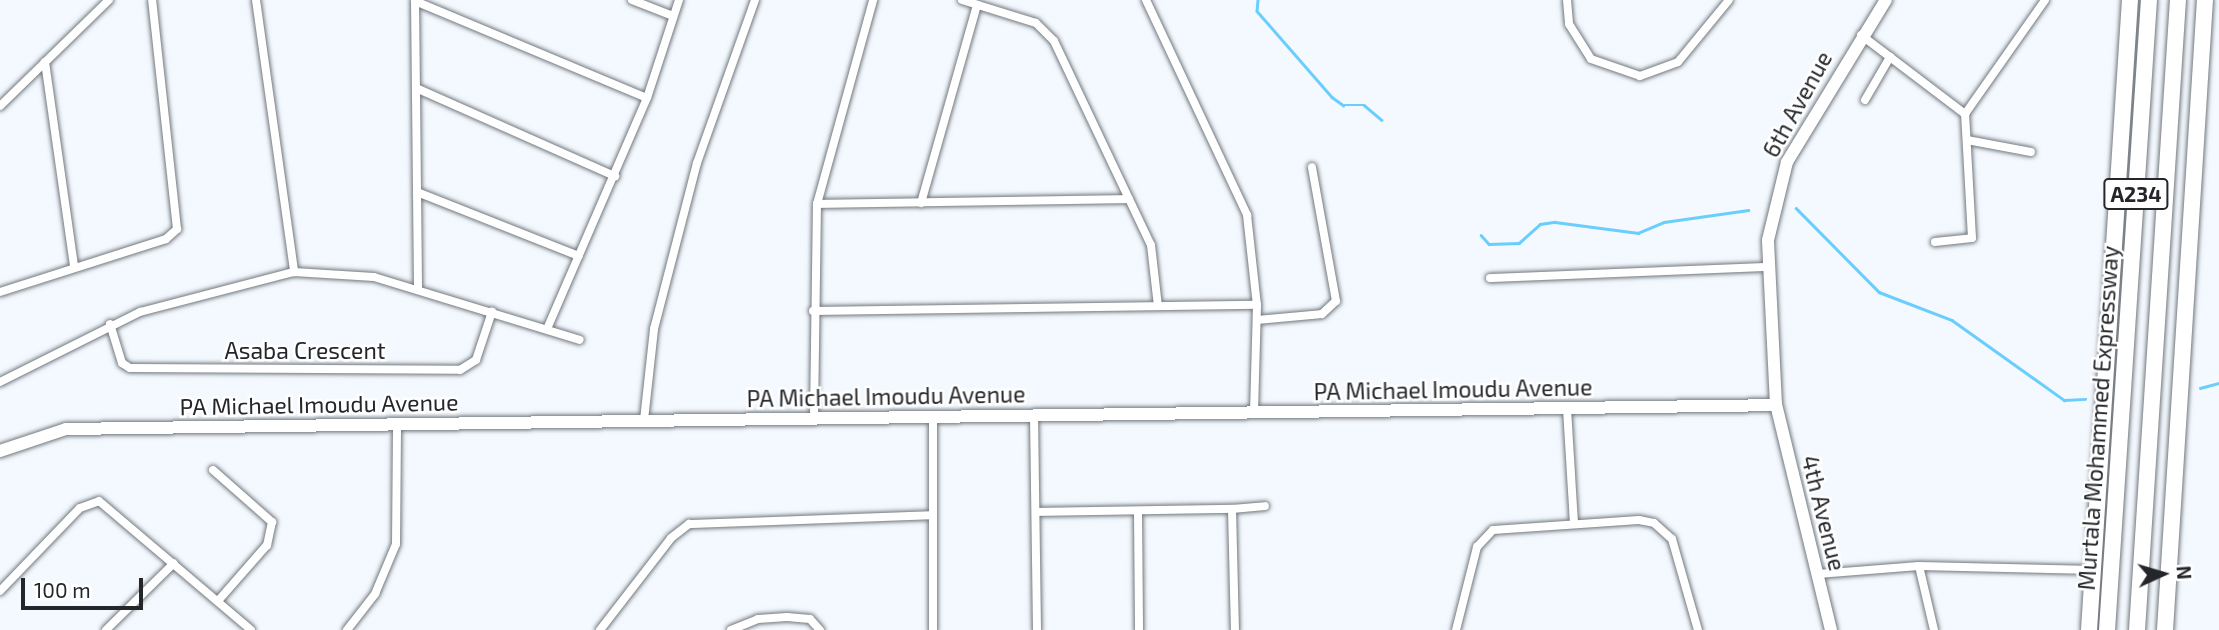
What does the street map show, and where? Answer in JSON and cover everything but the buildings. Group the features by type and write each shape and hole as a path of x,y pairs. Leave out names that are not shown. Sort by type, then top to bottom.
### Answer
{"highway":[{"name":"Murtala Mohammed Expressway","path":"2089,630 2130,0"},
{"name":"Murtala Mohammed Expressway","path":"2107,630 2149,0"},
{"name":"A234","path":"2137,630 2178,0"},
{"path":"2165,630 2205,0"}],"street":[{"path":"0,106 109,0"},
{"path":"0,292 177,229 152,0"},
{"path":"256,0 294,272"},
{"path":"418,289 415,0 647,98"},
{"path":"632,0 673,16"},
{"path":"547,330 647,98 679,0"},
{"path":"644,420 654,329 697,163 755,0"},
{"path":"814,417 813,312 817,204 873,0"},
{"path":"962,0 1036,23 1054,41 1151,245 1158,306"},
{"path":"1146,0 1247,215 1257,305 1254,413"},
{"path":"1567,0 1569,24 1591,59 1640,76 1678,62 1729,0"},
{"name":"6th Avenue","path":"1776,405 1767,267 1787,162 1861,35 1886,0"},
{"path":"1936,242 1972,238 1965,114 2045,0"},
{"path":"921,203 977,5"},
{"path":"1861,35 1965,114"},
{"path":"1865,100 1890,57"},
{"path":"45,62 74,267"},
{"path":"416,88 615,176"},
{"path":"1967,140 2031,152"},
{"path":"1257,320 1322,314 1336,302 1312,167"},
{"path":"417,192 579,256"},
{"path":"817,204 1129,199"},
{"path":"1490,278 1767,267"},
{"path":"0,382 110,324 186,298 294,272 331,270 418,289 580,340"},
{"path":"813,312 1257,305"},
{"name":"Asaba Crescent","path":"110,324 122,363 130,368 460,369 476,360 492,312"},
{"name":"PA Michael Imoudu Avenue","path":"0,451 66,429 1776,405"},
{"name":"4th Avenue","path":"1776,405 1831,630"},
{"path":"1567,409 1574,522"},
{"path":"1034,415 1037,630"},
{"path":"933,416 933,630"},
{"path":"347,630 375,594 396,544 397,423"},
{"path":"213,470 272,522 267,545 218,601"},
{"path":"0,591 90,502 108,504 251,630"},
{"path":"1036,512 1139,512 1265,506"},
{"path":"1232,509 1235,630"},
{"path":"1139,512 1139,630"},
{"path":"600,630 671,538 689,524 933,515"},
{"path":"1455,630 1484,536 1510,526 1639,520 1665,529 1698,630"},
{"path":"106,630 174,563"},
{"path":"1818,574 1919,566 2094,570"},
{"path":"1919,566 1934,630"},
{"path":"731,630 758,619 787,617 810,619 820,630"}],"waterway":[{"path":"1258,0 1257,11 1332,97 1343,105 1364,105 1382,120"},
{"path":"1796,208 1879,292 1952,320 2064,400 2085,399"},
{"path":"1481,235 1489,244 1519,243 1540,224 1555,222 1638,233 1664,222 1748,210"},
{"path":"2200,388 2219,383"}]}
